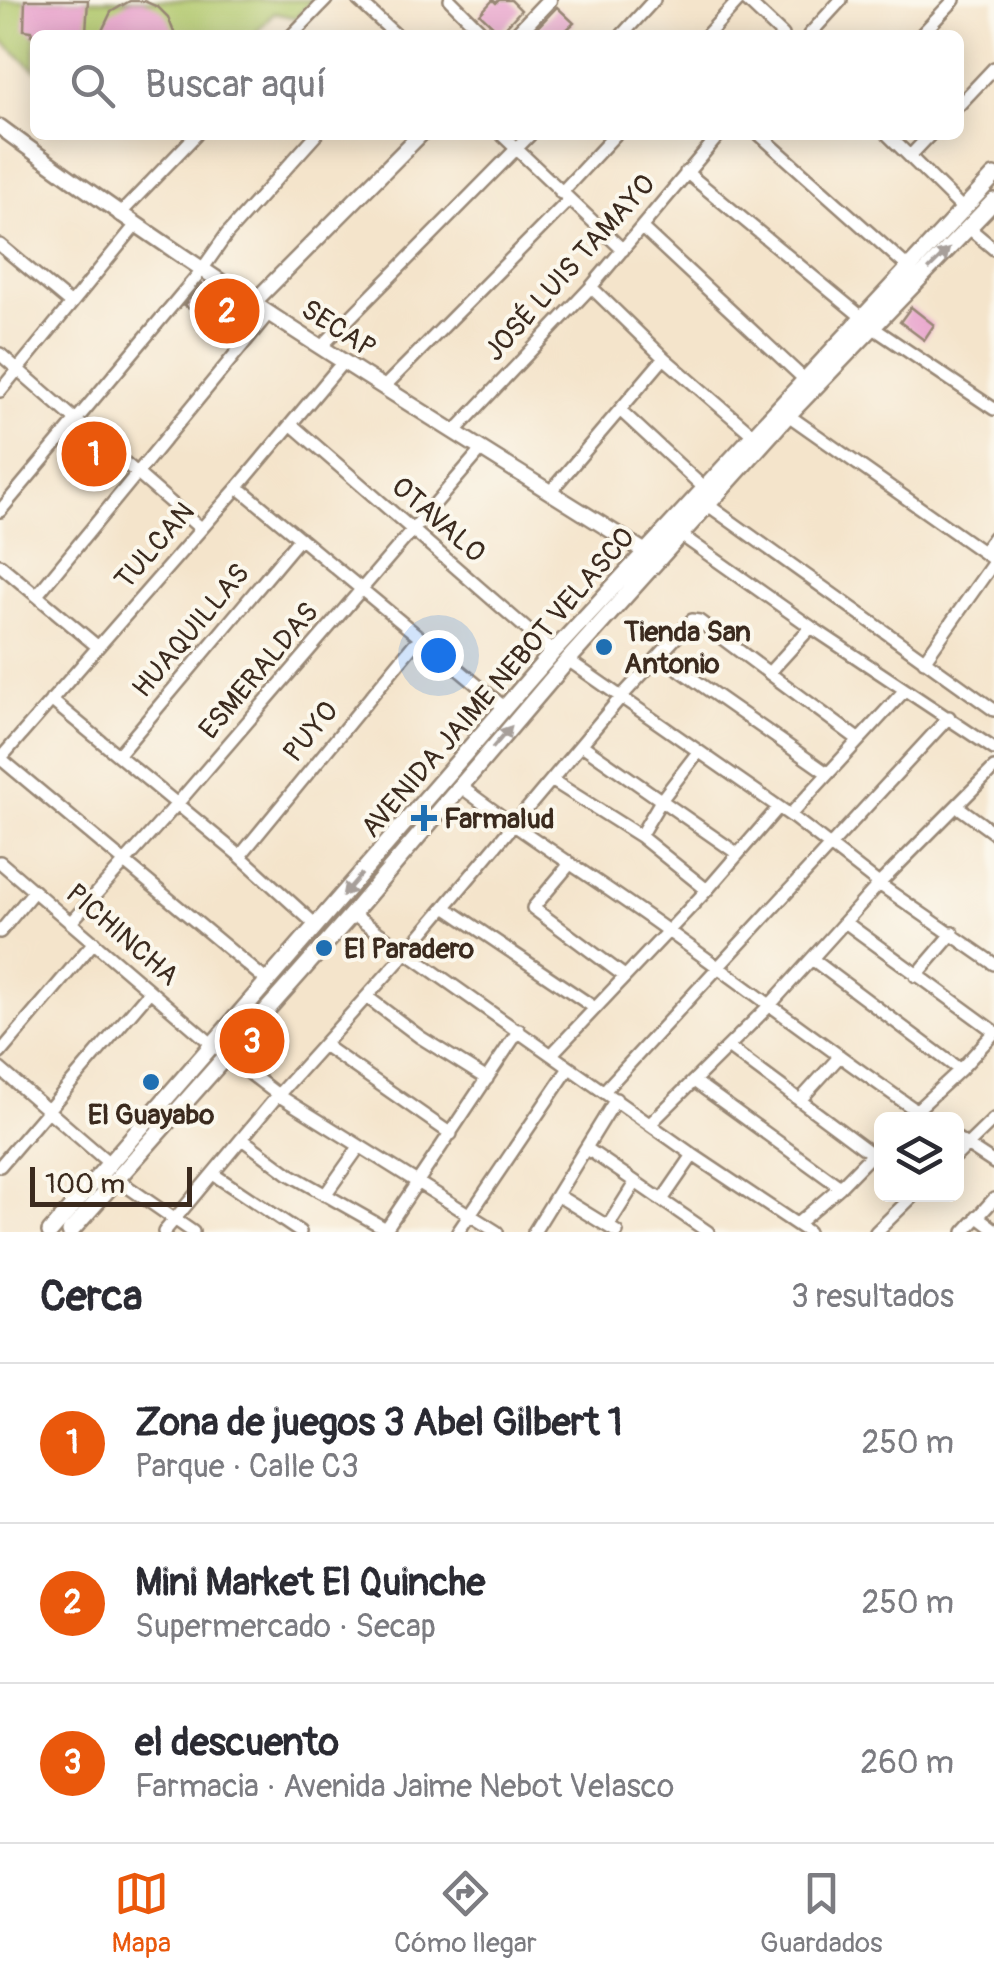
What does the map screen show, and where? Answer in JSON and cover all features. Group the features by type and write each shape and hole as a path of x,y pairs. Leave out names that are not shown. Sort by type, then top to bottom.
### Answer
{"main road":[{"name":"AVENIDA JAIME NEBOT VELASCO","path":"220,1050 267,980 318,926 552,652 788,415 909,268 994,176"},
{"name":"AVENIDA JAIME NEBOT VELASCO","path":"50,1232 352,914 568,660 650,557 681,535 697,509 703,486 804,379 994,201"},
{"name":"AVENIDA JAIME NEBOT VELASCO","path":"70,1232 112,1170"}],"street":[{"path":"297,30 326,0"},
{"path":"358,0 391,30"},
{"path":"450,0 480,30"},
{"path":"521,30 548,0"},
{"path":"627,30 654,0"},
{"path":"711,30 742,0 776,30"},
{"path":"814,30 841,0"},
{"path":"925,30 954,0"},
{"path":"964,99 994,68"},
{"name":"SECAP","path":"0,127 201,271 650,557"},
{"path":"119,215 191,140"},
{"path":"0,512 201,271 227,234 312,140"},
{"path":"254,302 415,140"},
{"path":"507,140 623,250"},
{"path":"321,347 525,140"},
{"path":"384,387 565,196 610,140"},
{"name":"JOSÉ LUIS TAMAYO","path":"455,431 591,286 715,140"},
{"path":"766,140 909,268"},
{"path":"893,140 963,209"},
{"path":"910,156 925,140"},
{"path":"686,172 868,322 994,409"},
{"path":"0,390 135,226"},
{"path":"642,228 804,379"},
{"path":"969,228 994,249"},
{"path":"0,245 71,304"},
{"path":"591,286 664,358 752,434"},
{"path":"36,596 269,312"},
{"path":"0,354 201,528"},
{"path":"550,492 664,358"},
{"name":"TULCAN","path":"0,758 342,362"},
{"path":"620,410 703,486"},
{"path":"788,415 990,558"},
{"name":"OTAVALO","path":"291,424 552,652"},
{"name":"ESMERALDAS","path":"71,922 482,448"},
{"path":"238,487 505,708"},
{"path":"697,509 994,710"},
{"path":"681,535 994,749"},
{"path":"924,661 990,558 994,537"},
{"name":"HUAQUILLAS","path":"118,755 300,538"},
{"path":"0,564 98,647"},
{"path":"164,1232 278,1095 406,954 621,698 692,620 699,621 859,740"},
{"path":"769,673 811,627"},
{"name":"PUYO","path":"240,856 418,638"},
{"path":"660,656 827,773"},
{"path":"568,660 994,964"},
{"path":"552,1054 738,854 827,773 905,690"},
{"path":"52,700 318,926"},
{"path":"534,1232 586,1148 611,1094 716,968 950,718"},
{"path":"582,745 738,854"},
{"path":"640,836 698,752"},
{"path":"0,758 267,980"},
{"path":"651,1122 768,1006 879,884 994,768"},
{"path":"553,781 640,836 707,890"},
{"path":"460,786 669,931 840,1056 907,1112"},
{"path":"957,806 994,834"},
{"name":"PICHINCHA","path":"0,862 278,1095 497,1232"},
{"path":"569,865 533,908 624,975"},
{"path":"0,932 34,891"},
{"path":"445,907 595,1008"},
{"path":"352,914 803,1228 874,1152"},
{"path":"845,922 994,1032 914,1112"},
{"path":"916,976 952,933"},
{"path":"0,1053 94,942"},
{"path":"812,959 960,1070"},
{"path":"0,1166 150,990"},
{"path":"368,997 420,1037 486,1079"},
{"path":"242,1139 385,1231 519,1030"},
{"path":"325,1046 450,1134"},
{"path":"728,1047 874,1147"},
{"path":"802,1100 840,1056"},
{"path":"458,1232 569,1068"},
{"path":"0,1070 112,1170 193,1232"},
{"path":"694,1081 840,1187"},
{"path":"964,1140 994,1119"},
{"path":"964,1142 994,1163"},
{"path":"325,1195 360,1148"},
{"path":"586,1148 708,1232"},
{"path":"662,1200 693,1154"},
{"path":"213,1174 300,1232"},
{"path":"557,1195 613,1229 634,1183"},
{"path":"964,1232 994,1200"},
{"path":"876,1232 908,1202"},
{"path":"976,1216 994,1229"}],"green space":[{"path":"0,0 313,0 296,18 274,13 259,30 30,30 30,66 0,39"}],"building":[{"path":"25,0 88,0 86,30 24,30"},
{"path":"493,0 511,0 521,10 503,30 497,30 480,14"},
{"path":"130,1 144,1 158,7 173,30 102,30 111,12"},
{"path":"557,7 574,23 566,30 536,29"},
{"path":"202,284 249,317 230,341 184,305"},
{"path":"911,307 934,325 924,340 900,322"}],"place":[{"name":"Mini Market El Quinche","path":"227,311"},
{"name":"Zona de juegos 3 Abel Gilbert 1","path":"94,454"},
{"name":"Tienda San Antonio","path":"604,647"},
{"name":"Farmalud","path":"424,818"},
{"name":"El Paradero","path":"324,948"},
{"name":"el descuento","path":"252,1041"},
{"name":"El Guayabo","path":"151,1082"}]}
